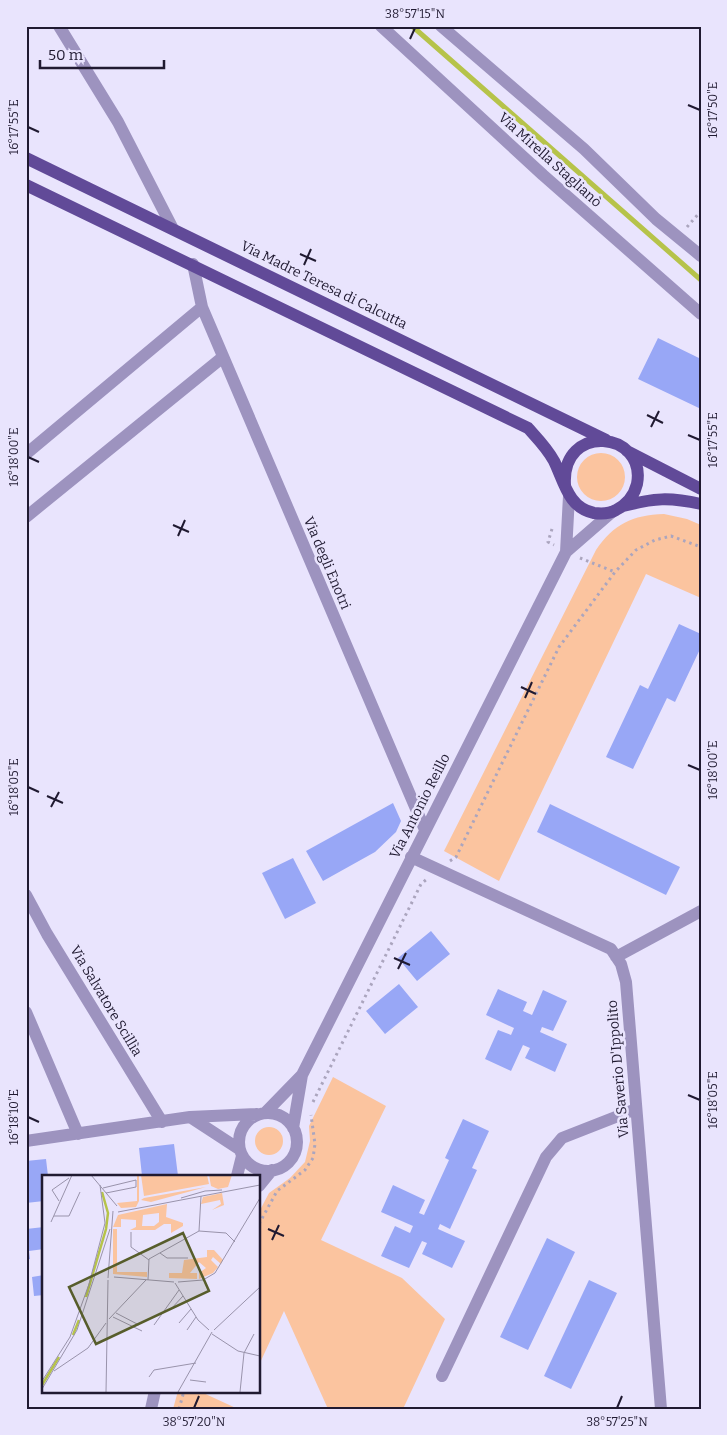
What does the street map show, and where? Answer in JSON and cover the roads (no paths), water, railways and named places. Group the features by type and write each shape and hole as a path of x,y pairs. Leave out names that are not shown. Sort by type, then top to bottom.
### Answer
{"main road":[{"name":"Via Madre Teresa di Calcutta","path":"26,158 609,441"},
{"path":"26,184 528,428 543,444 577,506 588,512 600,514 618,509 632,497 638,473 634,461 627,451"},
{"path":"567,490 564,472 568,461 575,451 585,444 596,440 609,441 701,489"},
{"name":"Via Antonio Reillo","path":"618,509 654,498 679,499 701,504"}],"street":[{"path":"59,26 118,122 173,229"},
{"name":"Via Mirella Staglianò","path":"381,26 543,175 701,314"},
{"path":"441,26 584,149 656,219 701,256"},
{"name":"Via degli Enotri","path":"192,264 202,307 425,830"},
{"path":"26,454 202,307"},
{"path":"26,517 223,357"},
{"name":"Via Antonio Reillo","path":"566,552 567,490"},
{"name":"Via Antonio Reillo","path":"293,1128 302,1075 566,552 618,509"},
{"path":"411,857 611,949 616,957 701,911"},
{"name":"Via Salvatore Scillìa","path":"26,895 52,943 162,1122"},
{"name":"Via Saverio D'Ippolito","path":"616,957 621,964 626,982 661,1409"},
{"path":"26,1012 78,1134"},
{"name":"Via Antonio Reillo","path":"261,1113 302,1075"},
{"path":"442,1376 546,1157 562,1138 636,1109"},
{"path":"26,1142 190,1117 261,1113 282,1116 293,1128 296,1137 294,1155 281,1168 272,1170 255,1168 241,1153 190,1117"},
{"path":"237,1175 241,1153 239,1139 242,1129 248,1120 261,1113"},
{"path":"260,1185 272,1170"},
{"path":"151,1409 155,1392"}],"waterway":[{"path":"412,26 701,280"}]}
